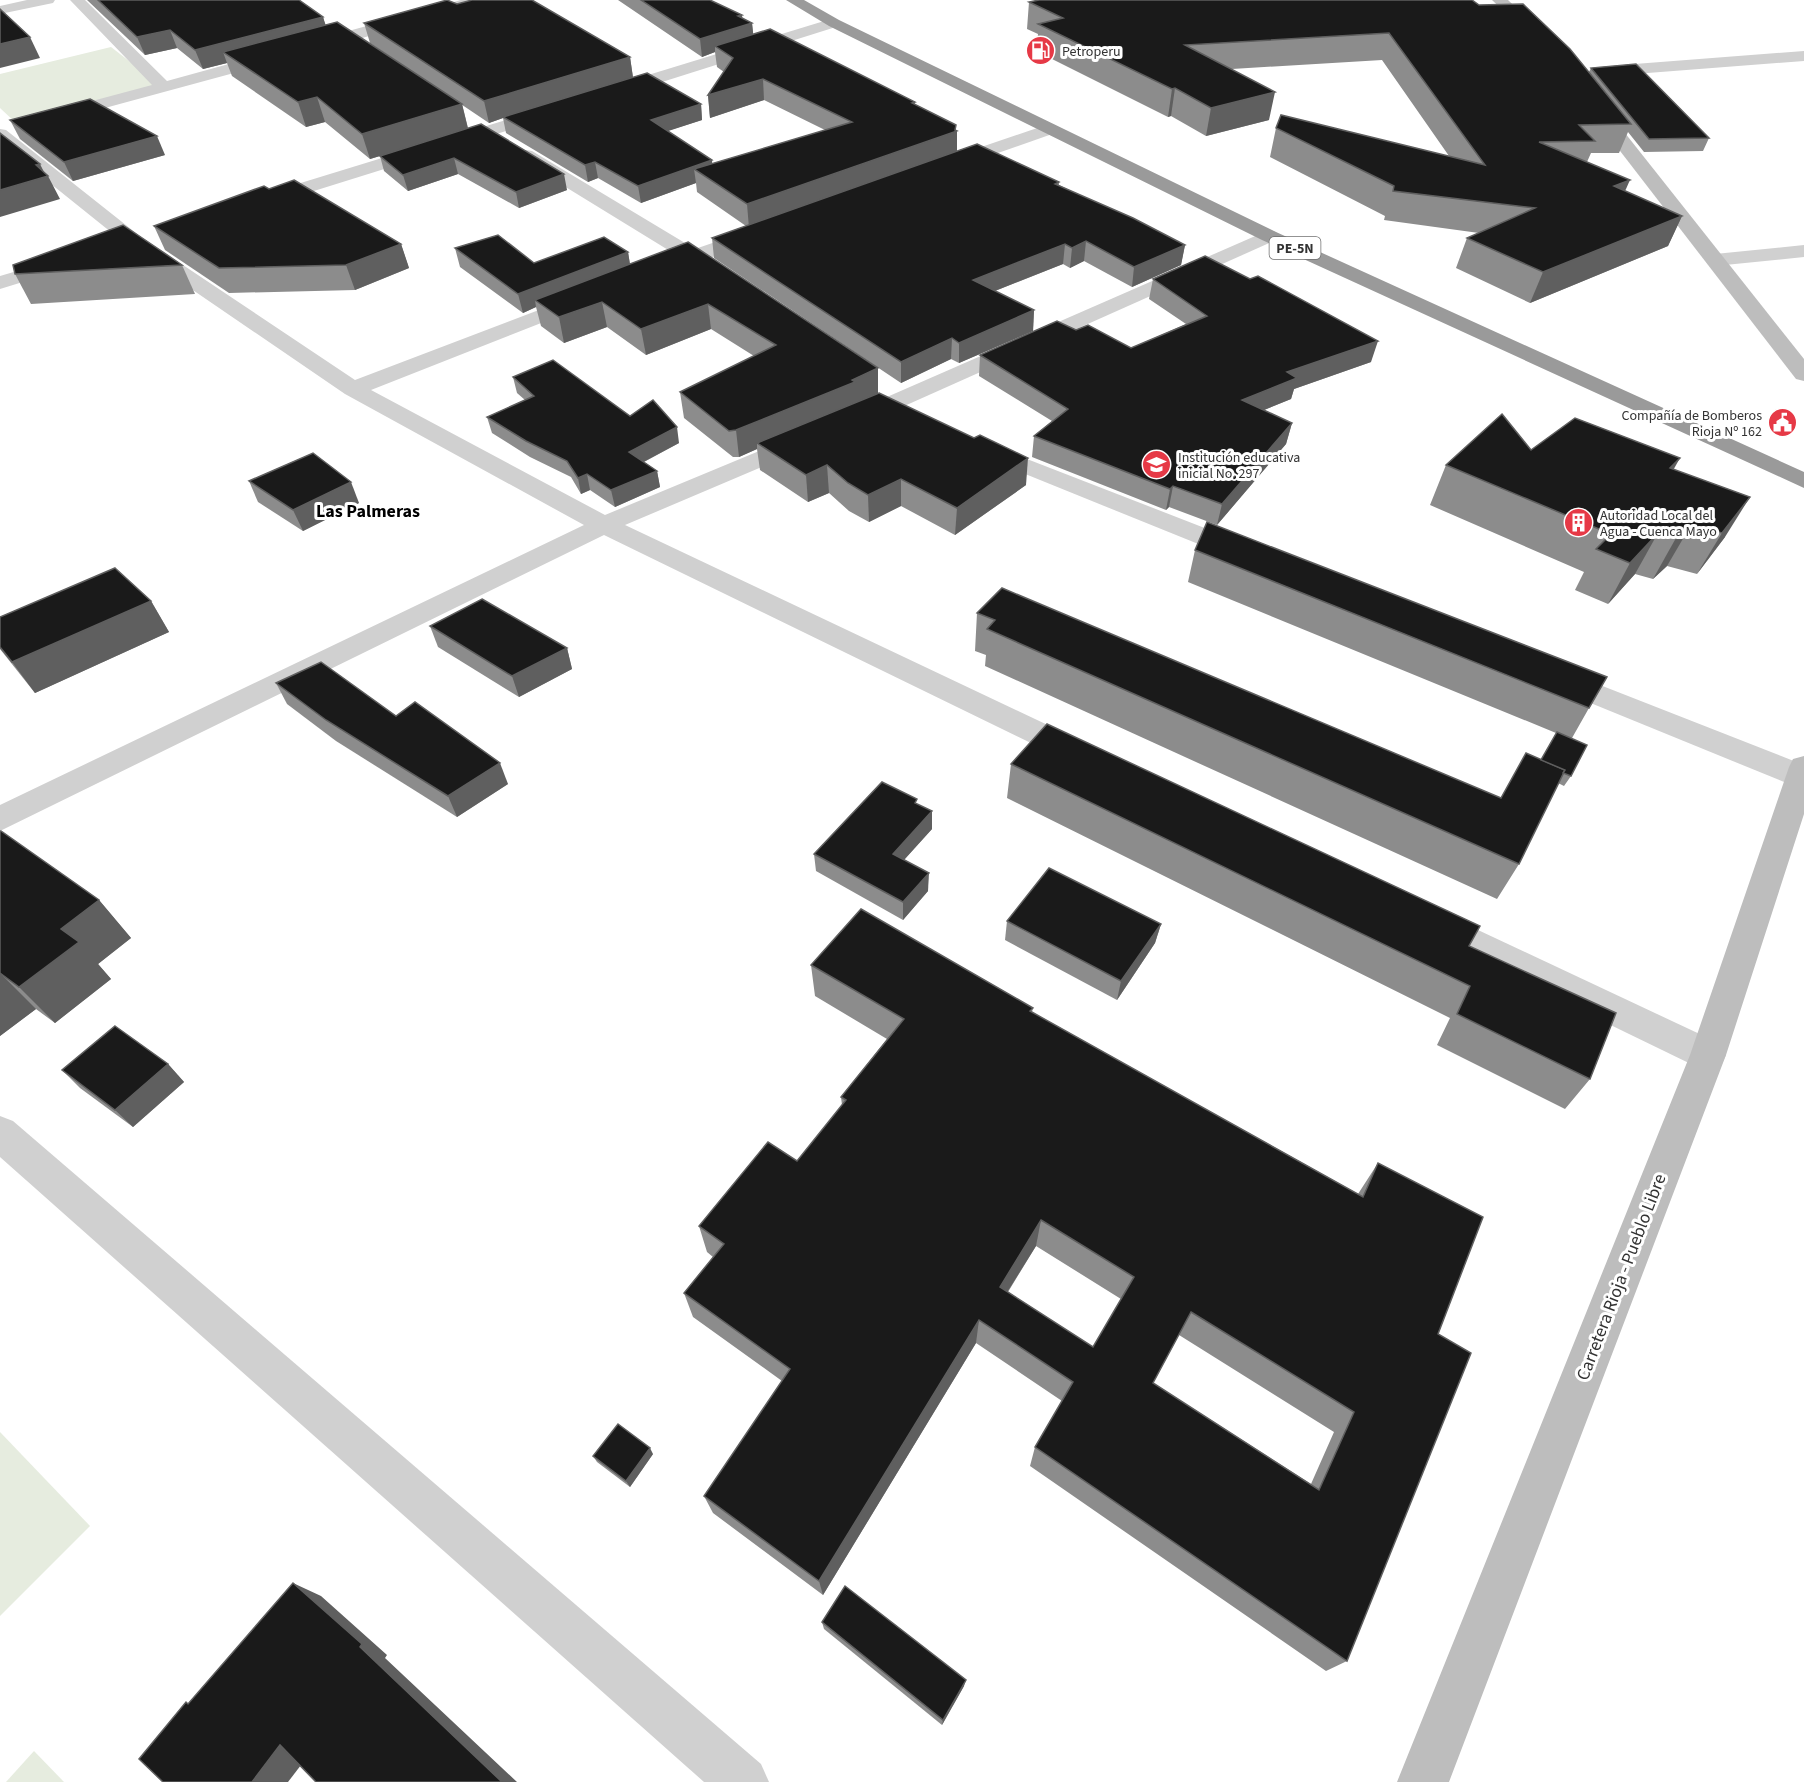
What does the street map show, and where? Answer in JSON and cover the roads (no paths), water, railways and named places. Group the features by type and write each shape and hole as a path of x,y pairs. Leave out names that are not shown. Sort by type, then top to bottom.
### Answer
{"highway":[{"name":"PE-5N","path":"793,0 834,23 1269,236 1804,481"}],"street":[{"path":"0,10 48,0"},
{"path":"77,0 163,87"},
{"path":"44,119 347,38 477,0"},
{"path":"1499,0 1551,50"},
{"path":"598,97 834,23"},
{"path":"328,26 365,51"},
{"path":"775,41 796,52"},
{"path":"1804,56 1582,83 1804,374"},
{"path":"242,208 564,107"},
{"path":"468,119 723,275"},
{"path":"930,171 1049,129"},
{"path":"7,130 134,241 353,389 604,525 1103,765"},
{"path":"965,140 1006,162"},
{"path":"640,277 773,228"},
{"path":"0,819 604,525 896,403 1192,260 1269,236"},
{"path":"1715,260 1804,251"},
{"path":"0,283 78,259"},
{"path":"353,389 597,294"},
{"path":"959,439 1269,563"},
{"path":"1535,669 1802,771"},
{"name":"Carretera Rioja - Pueblo Libre","path":"1423,1782 1708,1055 1802,771"},
{"path":"1406,910 1708,1055"},
{"path":"0,1133 743,1782"}],"place":[{"name":"Petroperu","path":"1041,51"},
{"name":"Compañía de Bomberos Rioja Nº 162","path":"1783,423"},
{"name":"Institución educativa inicial No. 297","path":"1157,465"},
{"name":"Autoridad Local del Agua - Cuenca Mayo","path":"1579,523"}],"district":[{"name":"Las Palmeras","path":"368,511"}]}
